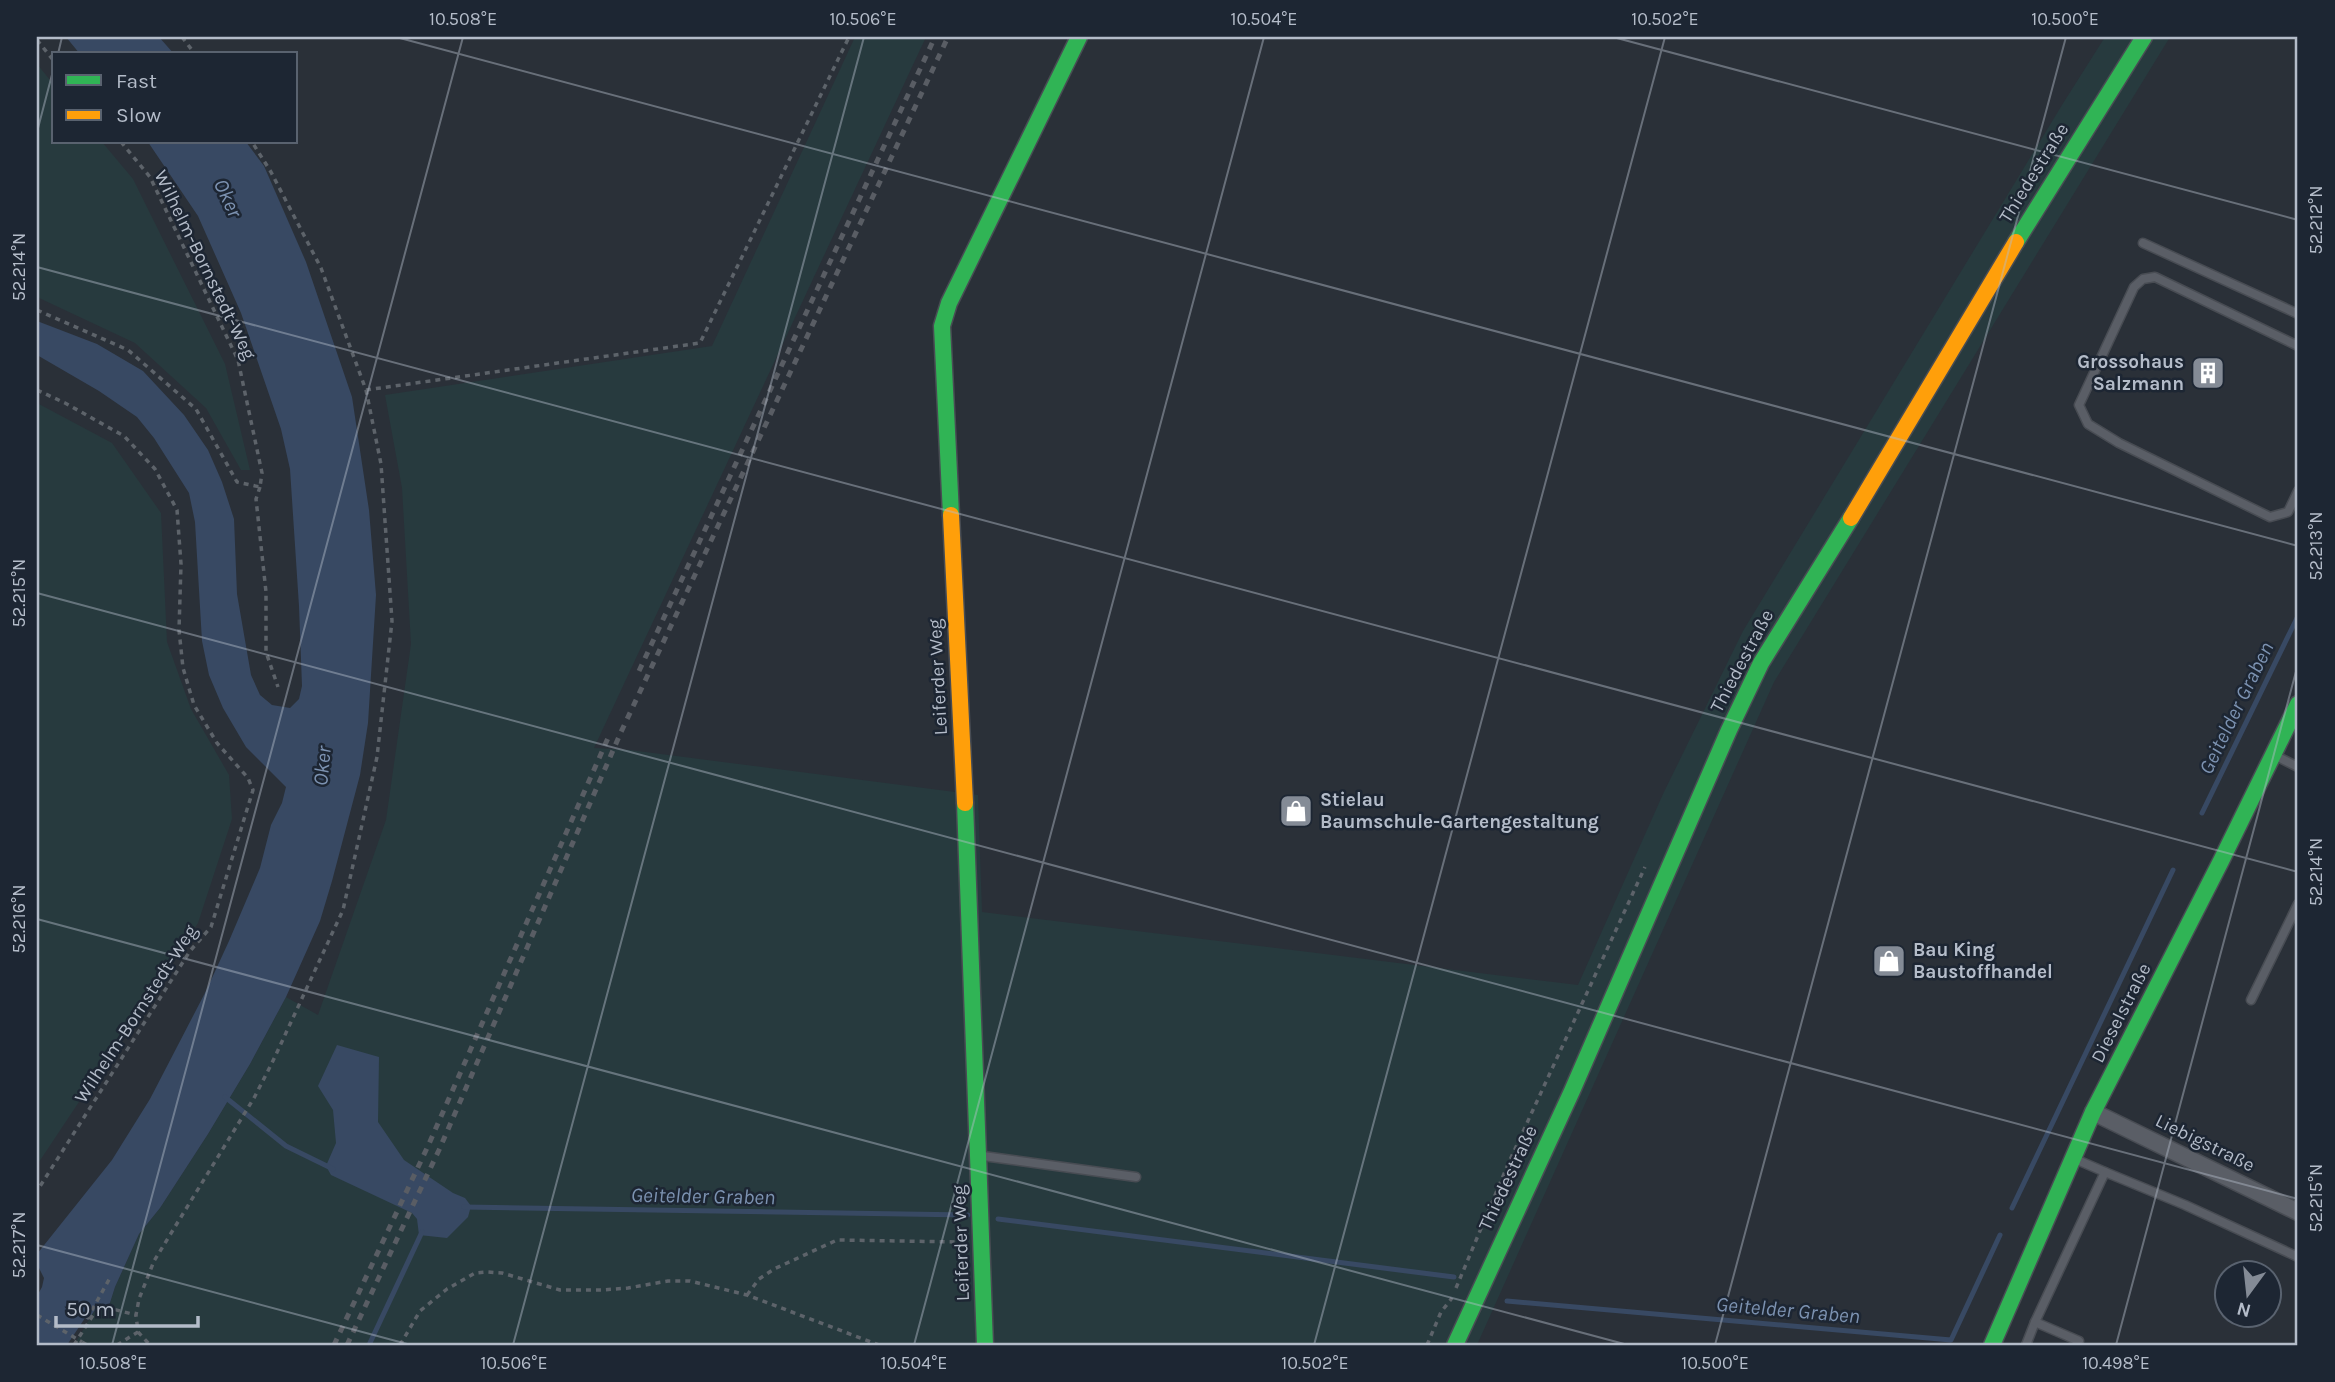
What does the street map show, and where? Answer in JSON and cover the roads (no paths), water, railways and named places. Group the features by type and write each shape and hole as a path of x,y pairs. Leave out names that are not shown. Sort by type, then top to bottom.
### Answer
{"street":[{"name":"Leiferder Weg","path":"985,1345 963,752 942,326 949,303 1079,37"},
{"name":"Thiedestraße","path":"1455,1345 1572,1091 1729,730 1761,663 2051,184 2144,37"},
{"name":"Dieselstraße","path":"1992,1345 2093,1112 2298,704"},
{"name":"Liebigstraße","path":"2093,1112 2298,1212"}],"lane":[{"path":"2143,243 2298,314"},
{"path":"2298,346 2155,277 2143,279 2134,288 2079,405 2088,424 2119,443 2270,517 2288,512 2298,491"},
{"path":"2274,755 2298,768"},
{"path":"2251,1000 2298,904"},
{"path":"979,1155 1136,1177"},
{"path":"2072,1158 2185,1205 2298,1257"},
{"path":"2026,1345 2105,1172"},
{"path":"2035,1322 2079,1342 2077,1345"}],"water":[{"path":"66,37 159,37 172,52 78,52"},
{"name":"Oker","path":"149,144 248,144 264,166 306,262 352,397 369,510 376,595 368,723 360,775 332,881 320,921 286,997 208,1134 160,1208 139,1234 109,1306 95,1310 88,1320 85,1318 67,1345 37,1345 37,1296 44,1278 37,1264 37,1254 112,1160 150,1099 229,941 260,868 271,825 282,803 286,787 246,747 223,708 209,675 202,641 195,522 189,493 154,438 137,417 37,355 37,321 97,344 143,371 184,415 208,450 234,519 237,594 251,675 260,695 272,705 290,708 299,699 302,686 290,469 281,429 241,313 198,216"},
{"path":"337,1045 379,1057 378,1122 404,1160 453,1193 465,1198 471,1206 468,1217 447,1238 419,1235 417,1219 412,1213 331,1175 326,1166 336,1143 333,1110 318,1086"}],"waterway":[{"name":"Geitelder Graben","path":"2202,813 2298,616"},
{"name":"Geitelder Graben","path":"2012,1208 2173,870"},
{"path":"225,1097 286,1146 333,1169"},
{"name":"Geitelder Graben","path":"464,1207 968,1215"},
{"name":"Geitelder Graben","path":"998,1219 1454,1277"},
{"path":"369,1345 422,1232"},
{"name":"Geitelder Graben","path":"1507,1301 1951,1340 2000,1235"}],"railway":[{"path":"639,671 935,37"},
{"path":"347,1345 439,1150 621,732 948,37"},
{"path":"334,1345 428,1146 608,738"}],"place":[{"name":"Grossohaus Salzmann","path":"2208,373"},
{"name":"Stielau Baumschule-Gartengestaltung","path":"1296,811"},
{"name":"Bau King Baustoffhandel","path":"1889,961"}]}
